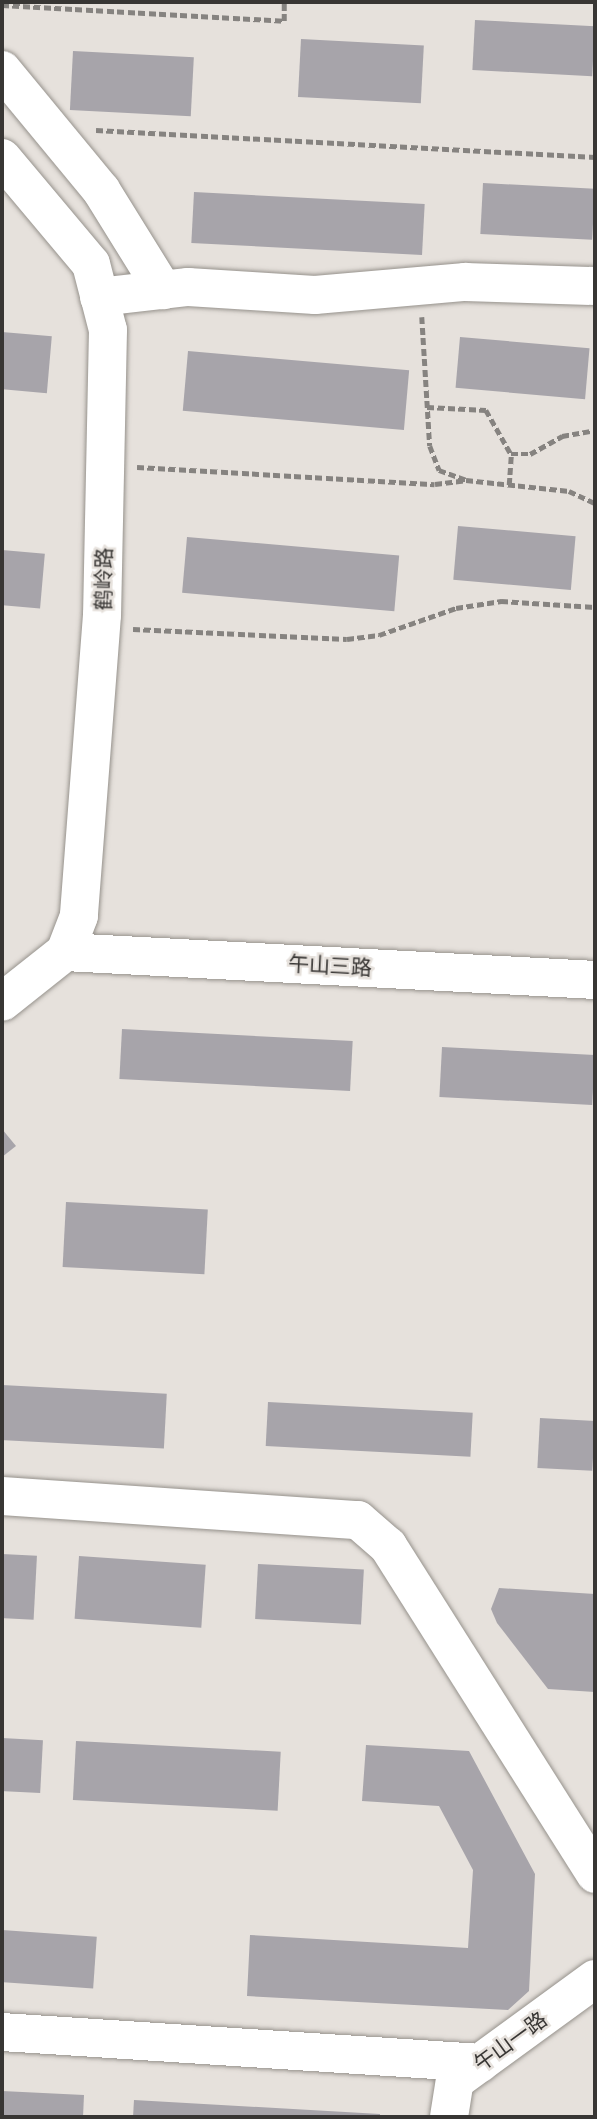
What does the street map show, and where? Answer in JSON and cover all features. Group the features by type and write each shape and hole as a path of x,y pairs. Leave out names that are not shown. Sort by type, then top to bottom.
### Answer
{"street":[{"path":"2,70 101,190 163,290"},
{"name":"鹤岭路","path":"2,158 91,264 108,330 101,628 79,916 65,952"},
{"path":"99,296 188,287 315,295 465,282 595,286"},
{"path":"2,1002 65,952"},
{"name":"午山三路","path":"65,952 595,980"},
{"path":"2,1496 358,1520 388,1546 595,1874"},
{"name":"午山一路","path":"449,2117 456,2081 595,1979"},
{"path":"2,2032 480,2063"}],"path":[{"path":"2,5 284,21 284,2"},
{"path":"387,2 449,2"},
{"path":"50,128 595,157"},
{"path":"420,288 430,446 439,470 467,480 569,491 595,503"},
{"path":"427,407 485,410 511,454 509,485"},
{"path":"511,454 530,454 562,436 595,430"},
{"path":"105,466 435,484 467,480"},
{"path":"101,628 347,639 379,635 456,608 501,601 595,607"}],"building":[{"path":"475,20 595,26 592,76 472,70"},
{"path":"301,39 424,45 421,103 298,97"},
{"path":"73,51 194,57 191,116 70,110"},
{"path":"483,183 595,189 592,240 480,234"},
{"path":"194,192 425,204 422,255 191,243"},
{"path":"2,332 52,336 47,393 2,389"},
{"path":"460,337 590,348 585,399 456,388"},
{"path":"188,351 409,370 404,430 183,411"},
{"path":"458,526 576,536 571,590 453,580"},
{"path":"187,537 399,556 394,611 182,593"},
{"path":"2,550 45,554 40,609 2,605"},
{"path":"122,1029 353,1041 350,1091 119,1079"},
{"path":"442,1047 595,1055 592,1105 439,1097"},
{"path":"2,1129 16,1146 2,1157"},
{"path":"66,1202 208,1209 204,1274 63,1267"},
{"path":"2,1385 167,1394 164,1449 2,1440"},
{"path":"268,1402 473,1413 470,1457 266,1446"},
{"path":"540,1418 595,1421 592,1471 537,1468"},
{"path":"2,1554 37,1556 34,1620 2,1618"},
{"path":"79,1556 206,1565 201,1628 75,1619"},
{"path":"258,1564 364,1570 361,1624 255,1619"},
{"path":"499,1588 595,1594 595,1692 548,1689 497,1623 491,1609"},
{"path":"2,1738 43,1740 40,1793 2,1791"},
{"path":"76,1741 281,1752 278,1811 73,1800"},
{"path":"366,1745 469,1751 535,1874 529,1991 508,2010 247,1996 250,1935 468,1948 473,1870 439,1806 362,1801"},
{"path":"2,1930 97,1937 93,1989 2,1982"},
{"path":"2,2091 84,2095 83,2117 2,2117"},
{"path":"134,2100 380,2114 380,2117 133,2117"}]}
